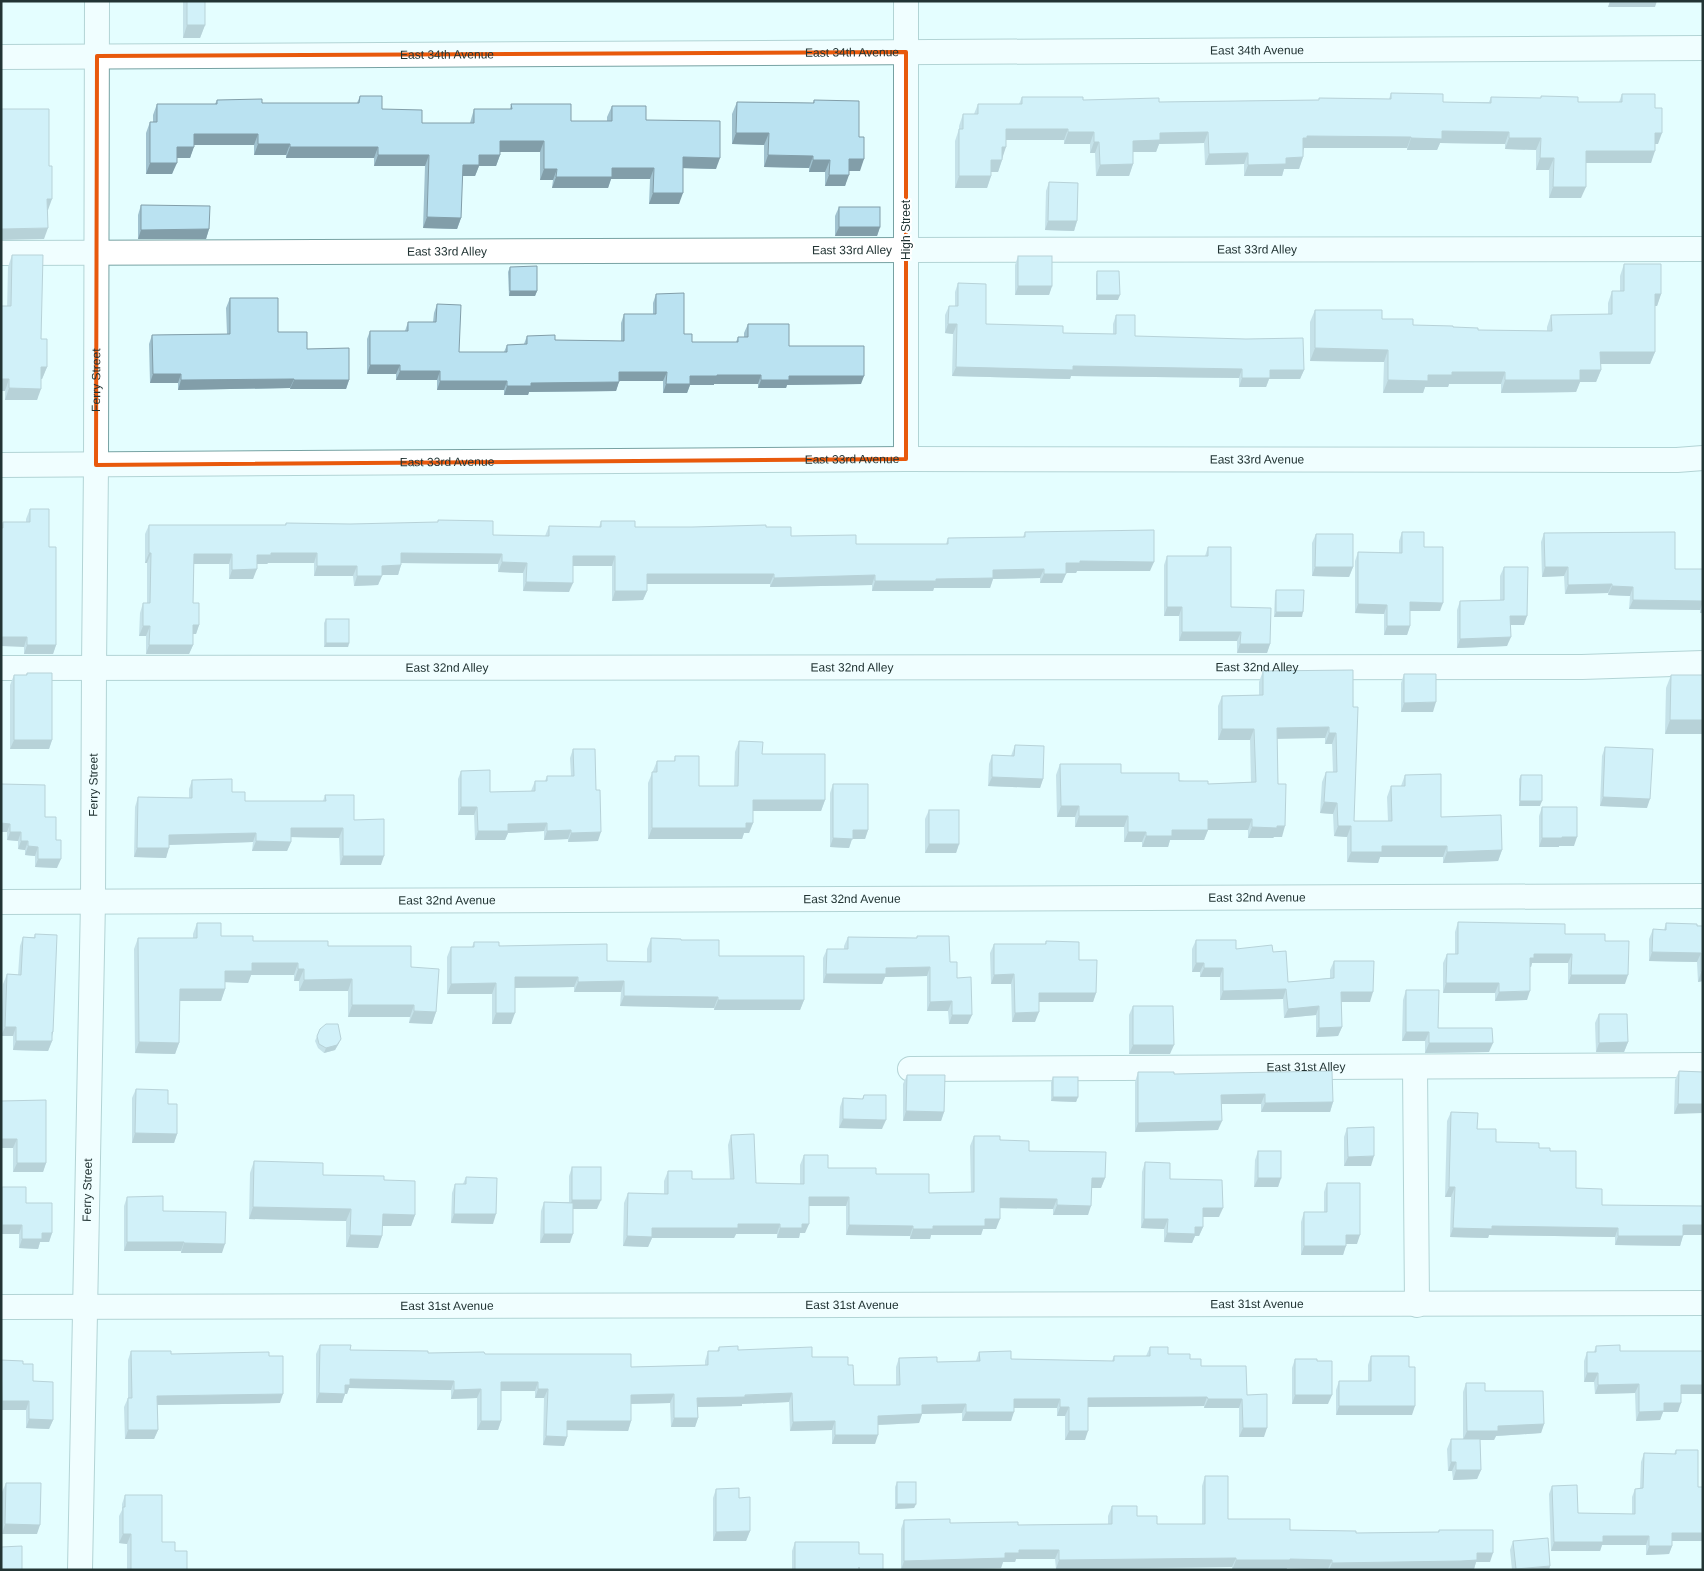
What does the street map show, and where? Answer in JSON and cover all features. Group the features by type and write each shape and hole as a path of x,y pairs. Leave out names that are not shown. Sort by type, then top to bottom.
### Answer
{"street":[{"name":"Ferry Street","path":"80,1570 93,901 97,1"},
{"name":"High Street","path":"906,1 906,459"},
{"name":"East 34th Avenue","path":"1,57 1703,48"},
{"name":"East 33rd Alley","path":"1,253 1703,249"},
{"name":"East 33rd Avenue","path":"1,465 906,459 1677,460 1703,458"},
{"name":"East 32nd Alley","path":"1,668 1582,667 1703,663"},
{"name":"East 32nd Avenue","path":"1,902 1703,896"},
{"name":"East 31st Alley","path":"910,1069 1703,1065"},
{"path":"1416,1067 1417,1305"},
{"name":"East 31st Avenue","path":"1,1307 1703,1303"}],"highlighted area":[{"path":"906,52 906,459 96,465 97,56"}],"building":[{"path":"187,1 205,1 205,25 187,25"},
{"path":"1391,93 1443,94 1443,102 1491,103 1491,97 1541,98 1541,96 1578,97 1578,102 1622,102 1622,94 1655,94 1655,108 1662,108 1662,133 1655,133 1655,151 1586,151 1586,187 1553,187 1554,158 1540,158 1541,138 1509,138 1509,132 1442,131 1442,139 1307,136 1307,138 1303,138 1303,157 1286,158 1286,164 1248,165 1248,153 1209,154 1208,132 1160,133 1160,140 1133,141 1133,164 1100,165 1099,142 1094,142 1094,132 1068,132 1068,129 1006,129 1006,147 1002,147 1002,160 991,160 991,176 959,176 959,129 963,129 963,114 978,114 978,104 1022,104 1022,97 1083,97 1083,100 1159,98 1159,102 1319,100 1319,98 1391,99"},
{"path":"360,96 382,96 382,109 422,110 422,123 474,123 474,109 512,109 511,104 571,104 571,121 612,121 612,106 646,106 646,120 720,121 720,158 683,157 683,193 653,193 654,168 612,168 612,177 556,177 557,169 544,169 544,141 500,141 500,155 479,155 479,165 463,165 461,218 427,217 429,155 378,155 378,147 290,147 290,144 258,144 258,134 194,134 194,147 177,147 177,163 150,163 150,122 157,122 157,104 217,104 217,100 262,99 262,103 359,103"},
{"path":"814,100 859,101 859,137 864,137 864,159 849,159 849,175 829,175 830,160 813,160 813,156 768,155 769,133 736,133 737,102 814,103"},
{"path":"1,109 49,109 49,166 52,166 52,199 47,199 48,228 1,229"},
{"path":"1049,182 1078,183 1077,221 1048,221"},
{"path":"141,205 210,206 209,229 141,230"},
{"path":"839,207 880,207 880,227 839,227"},
{"path":"12,255 43,255 41,339 47,339 47,367 41,367 41,389 9,388 9,379 1,379 1,306 11,306"},
{"path":"1018,256 1052,256 1052,286 1018,286"},
{"path":"1624,264 1661,264 1661,294 1655,294 1655,352 1600,352 1601,370 1580,370 1580,380 1505,380 1505,372 1452,372 1452,375 1428,375 1428,381 1388,380 1388,350 1315,348 1315,310 1382,310 1382,319 1413,319 1413,325 1453,326 1478,328 1478,330 1552,331 1551,315 1612,314 1612,291 1624,291"},
{"path":"537,266 537,291 510,291 510,267"},
{"path":"1097,271 1119,271 1120,295 1097,295"},
{"path":"958,283 986,284 986,324 1063,326 1063,333 1116,334 1116,315 1135,315 1135,336 1246,339 1303,338 1304,370 1270,370 1270,378 1242,378 1242,369 1073,366 1073,370 956,367 957,324 948,324 949,306 958,306"},
{"path":"684,293 684,334 692,334 692,342 738,342 738,337 748,337 748,324 789,324 789,346 864,346 864,376 789,376 789,380 761,380 761,375 690,376 690,384 666,384 667,372 619,372 619,382 531,383 531,386 507,386 507,381 440,381 440,371 400,371 400,365 370,365 370,331 408,331 408,322 436,322 437,304 461,305 459,352 507,352 507,345 527,344 527,336 555,335 555,340 624,341 624,314 656,314 656,294"},
{"path":"230,298 278,298 278,332 307,332 307,349 349,348 349,380 181,380 181,374 153,374 152,335 230,334"},
{"path":"30,509 49,509 49,547 56,547 56,645 27,645 27,637 1,637 1,528 3,528 3,522 30,522"},
{"path":"438,520 493,521 493,535 549,536 549,526 601,527 601,521 635,521 635,527 766,525 766,527 791,527 791,536 856,535 856,544 948,544 948,538 1025,537 1025,532 1154,530 1154,562 1080,561 1080,563 1066,563 1066,574 1044,574 1044,569 993,570 993,578 936,579 936,581 875,581 875,575 774,578 774,574 647,574 647,591 615,591 615,556 573,556 573,583 526,582 527,563 502,562 502,554 401,553 401,565 382,566 382,576 357,576 357,566 317,566 317,553 271,553 271,555 257,555 257,569 232,570 232,554 194,554 193,603 199,603 199,625 193,625 193,645 149,645 150,626 143,626 143,603 150,603 151,553 149,553 149,525 350,524 438,522"},
{"path":"1402,532 1424,532 1424,547 1443,547 1443,603 1410,602 1410,626 1387,626 1387,605 1358,604 1358,552 1402,553"},
{"path":"1675,532 1675,569 1703,569 1703,601 1633,600 1633,587 1612,586 1612,584 1568,585 1568,567 1545,567 1544,533"},
{"path":"1316,534 1353,534 1353,567 1315,567"},
{"path":"1208,547 1231,547 1231,607 1271,608 1270,644 1240,644 1241,632 1182,632 1182,607 1167,607 1167,556 1208,556"},
{"path":"1504,567 1528,567 1527,616 1510,616 1511,637 1460,639 1460,601 1504,600"},
{"path":"1276,590 1304,590 1303,612 1276,612"},
{"path":"326,619 349,619 349,643 326,643"},
{"path":"1353,670 1353,707 1358,707 1354,821 1392,821 1391,786 1405,786 1405,775 1441,774 1441,817 1501,815 1502,850 1447,852 1447,846 1382,846 1382,852 1351,852 1351,826 1338,826 1337,803 1324,802 1326,772 1337,772 1336,733 1329,733 1329,727 1277,728 1278,784 1286,784 1285,826 1277,826 1277,828 1252,827 1252,819 1208,819 1208,830 1172,830 1172,836 1146,836 1146,832 1128,832 1128,816 1079,816 1079,806 1061,806 1060,764 1121,764 1121,773 1179,773 1179,781 1208,781 1208,784 1256,782 1254,729 1222,729 1222,696 1263,695 1263,671"},
{"path":"27,673 52,673 52,740 14,740 14,675 27,675"},
{"path":"1404,674 1436,674 1436,702 1404,703"},
{"path":"1671,675 1703,675 1703,720 1670,720"},
{"path":"739,741 763,742 762,754 825,754 825,800 753,800 753,823 746,823 746,828 652,828 652,772 657,772 657,761 675,761 675,756 699,756 699,786 738,786"},
{"path":"1015,745 1044,746 1043,779 992,777 992,755 1014,756"},
{"path":"1605,747 1653,749 1650,799 1603,797"},
{"path":"573,749 595,749 596,790 600,790 601,832 571,833 571,830 547,831 547,823 508,824 508,831 478,831 477,807 461,807 461,771 490,770 490,792 535,791 535,781 547,781 547,776 574,776"},
{"path":"1521,775 1542,775 1542,801 1520,801"},
{"path":"232,779 232,792 245,792 245,801 326,801 325,795 354,795 354,820 384,819 384,856 343,856 343,828 291,828 291,842 256,841 256,833 169,835 169,848 137,848 138,797 192,798 192,780"},
{"path":"1,784 45,785 45,817 56,817 56,840 61,840 61,859 38,859 38,847 28,846 28,841 21,841 21,832 10,832 10,824 1,823"},
{"path":"833,784 868,784 868,830 853,830 853,839 833,838"},
{"path":"1542,807 1577,807 1577,837 1542,838"},
{"path":"929,810 959,810 959,844 929,844"},
{"path":"1458,922 1565,924 1565,934 1605,934 1605,941 1629,941 1628,975 1571,975 1572,954 1534,954 1534,958 1530,958 1530,991 1499,992 1499,983 1446,983 1447,954 1458,954"},
{"path":"197,923 221,923 221,936 253,936 253,941 328,941 328,946 411,946 411,967 439,969 436,1012 414,1011 414,1005 352,1005 352,979 304,980 304,969 298,969 298,963 252,963 252,971 225,971 225,989 180,989 179,1043 139,1042 138,938 197,938"},
{"path":"1666,923 1697,924 1697,926 1703,926 1703,972 1701,972 1701,953 1652,952 1653,929 1666,930"},
{"path":"35,934 57,935 52,1041 16,1041 16,1027 5,1027 7,974 21,975 23,937 35,938"},
{"path":"917,936 949,936 950,962 957,962 957,978 971,977 972,1015 952,1015 952,1001 930,1002 930,967 886,968 886,974 826,974 827,949 848,949 848,937 917,938"},
{"path":"651,938 719,940 719,956 804,956 804,1000 718,1000 718,997 624,996 624,981 578,982 578,977 515,977 515,1013 496,1013 496,983 451,984 451,947 474,947 474,942 499,942 499,946 607,944 607,961 651,962"},
{"path":"1196,940 1236,940 1236,949 1272,945 1273,952 1286,951 1288,982 1334,978 1334,961 1374,961 1373,992 1341,992 1342,1027 1319,1028 1319,1006 1288,1009 1286,989 1223,991 1223,968 1204,968 1204,963 1196,963"},
{"path":"1046,941 1079,942 1079,960 1097,960 1096,993 1039,993 1039,1012 1015,1013 1014,974 994,975 994,944 1046,944"},
{"path":"1406,990 1439,990 1438,1028 1492,1028 1493,1043 1429,1043 1429,1032 1406,1032"},
{"path":"1133,1006 1173,1006 1174,1045 1133,1045"},
{"path":"1599,1014 1627,1014 1628,1042 1599,1043"},
{"path":"326,1024 338,1024 341,1039 337,1045 326,1048 319,1044 317,1036 320,1029"},
{"path":"1332,1071 1333,1102 1265,1103 1265,1094 1221,1095 1222,1121 1138,1123 1138,1072 1174,1072 1174,1074"},
{"path":"1679,1071 1703,1072 1703,1104 1678,1104"},
{"path":"907,1075 945,1075 944,1112 906,1111"},
{"path":"1053,1077 1078,1077 1078,1097 1053,1097"},
{"path":"136,1089 168,1090 168,1104 177,1104 177,1134 135,1133"},
{"path":"864,1095 886,1095 886,1120 843,1119 843,1098 863,1099"},
{"path":"46,1100 46,1163 17,1163 17,1139 1,1139 1,1101"},
{"path":"1451,1112 1478,1113 1477,1129 1496,1129 1496,1142 1539,1143 1539,1148 1550,1148 1550,1151 1576,1151 1576,1188 1602,1189 1602,1205 1703,1206 1703,1225 1683,1225 1683,1236 1618,1236 1618,1228 1492,1226 1492,1229 1453,1228 1455,1187 1449,1187"},
{"path":"1374,1127 1374,1156 1348,1157 1347,1128"},
{"path":"754,1134 756,1183 804,1184 804,1155 828,1155 828,1168 876,1168 876,1174 929,1174 929,1193 974,1192 974,1136 1000,1136 1000,1140 1029,1141 1029,1151 1106,1152 1105,1178 1092,1178 1091,1206 1057,1205 1057,1199 1000,1198 1000,1219 985,1219 985,1226 933,1226 933,1229 913,1229 913,1226 849,1225 849,1197 809,1197 809,1224 802,1224 802,1228 780,1228 780,1224 738,1224 738,1228 652,1228 652,1237 627,1236 628,1193 668,1194 668,1171 692,1171 692,1179 734,1179 731,1135"},
{"path":"1258,1151 1281,1151 1281,1178 1258,1178"},
{"path":"254,1161 323,1163 323,1175 384,1176 384,1180 415,1181 415,1215 383,1214 382,1236 350,1235 351,1209 253,1207"},
{"path":"1145,1162 1170,1163 1170,1179 1222,1180 1223,1208 1203,1208 1203,1227 1195,1227 1195,1234 1167,1233 1168,1219 1144,1219"},
{"path":"572,1167 601,1167 601,1200 572,1200"},
{"path":"466,1177 497,1178 496,1214 454,1214 455,1184 466,1184"},
{"path":"1327,1183 1360,1183 1360,1235 1346,1235 1346,1246 1304,1246 1304,1212 1327,1212"},
{"path":"2,1187 26,1187 26,1203 52,1203 52,1233 42,1233 42,1239 22,1239 22,1225 2,1225"},
{"path":"163,1196 163,1211 226,1212 225,1244 127,1242 127,1197"},
{"path":"544,1202 573,1203 573,1234 544,1234"},
{"path":"320,1345 351,1345 350,1350 428,1351 428,1353 631,1354 631,1367 708,1365 708,1351 719,1351 719,1347 738,1346 738,1350 812,1347 812,1357 848,1357 848,1365 853,1365 854,1385 900,1385 899,1358 937,1357 937,1362 980,1361 979,1352 1011,1351 1011,1359 1114,1361 1114,1356 1150,1356 1150,1347 1168,1347 1168,1354 1190,1354 1190,1359 1201,1359 1201,1366 1246,1366 1247,1395 1267,1394 1267,1428 1243,1428 1242,1399 1208,1399 1207,1397 1088,1398 1088,1431 1069,1431 1069,1407 1060,1407 1060,1399 1014,1399 1014,1412 966,1412 966,1404 922,1405 922,1414 878,1416 878,1435 835,1435 835,1421 793,1422 792,1393 745,1395 745,1397 697,1398 698,1418 674,1418 674,1394 631,1395 631,1421 567,1421 567,1437 546,1436 548,1389 538,1389 538,1382 501,1382 501,1421 481,1421 481,1389 454,1390 454,1381 350,1379 350,1385 345,1385 345,1394 319,1393"},
{"path":"1620,1345 1620,1351 1703,1351 1703,1385 1681,1385 1681,1403 1664,1403 1664,1411 1639,1412 1639,1384 1598,1385 1598,1373 1587,1373 1587,1352 1596,1352 1596,1346"},
{"path":"131,1351 171,1351 171,1354 269,1352 269,1356 283,1356 283,1394 157,1396 158,1430 128,1430 128,1398 132,1398"},
{"path":"1371,1356 1409,1356 1409,1367 1415,1367 1415,1406 1339,1406 1339,1381 1371,1381"},
{"path":"1295,1359 1332,1361 1332,1395 1295,1395"},
{"path":"1,1360 23,1361 23,1364 33,1364 33,1381 53,1382 53,1420 29,1419 29,1401 2,1401"},
{"path":"1466,1383 1485,1383 1485,1391 1543,1391 1544,1424 1498,1426 1498,1431 1467,1431"},
{"path":"1451,1439 1480,1439 1481,1470 1456,1470 1456,1462 1451,1462"},
{"path":"1676,1450 1698,1450 1698,1487 1703,1487 1703,1533 1672,1533 1672,1546 1649,1546 1649,1536 1603,1536 1603,1542 1554,1542 1552,1486 1577,1485 1578,1513 1635,1514 1635,1489 1643,1488 1644,1453 1676,1454"},
{"path":"1205,1476 1228,1476 1228,1519 1290,1519 1290,1530 1356,1531 1356,1533 1493,1530 1493,1553 1477,1553 1477,1560 1461,1561 1332,1563 1332,1560 1236,1560 1236,1558 1059,1560 1059,1550 1019,1550 1019,1553 1005,1553 1005,1558 904,1561 904,1520 950,1519 950,1523 1018,1522 1018,1525 1112,1524 1112,1506 1137,1506 1137,1516 1157,1516 1157,1524 1205,1524"},
{"path":"897,1482 916,1482 916,1504 897,1504"},
{"path":"6,1483 41,1483 40,1525 5,1524"},
{"path":"739,1488 739,1498 750,1497 750,1531 716,1532 716,1489"},
{"path":"125,1495 162,1495 162,1542 175,1542 175,1551 187,1551 187,1570 131,1570 131,1534 123,1534"},
{"path":"1548,1538 1550,1566 1516,1569 1513,1541"},
{"path":"795,1542 859,1542 859,1554 883,1554 883,1570 795,1570"},
{"path":"22,1546 22,1570 1,1570 1,1547"}]}
